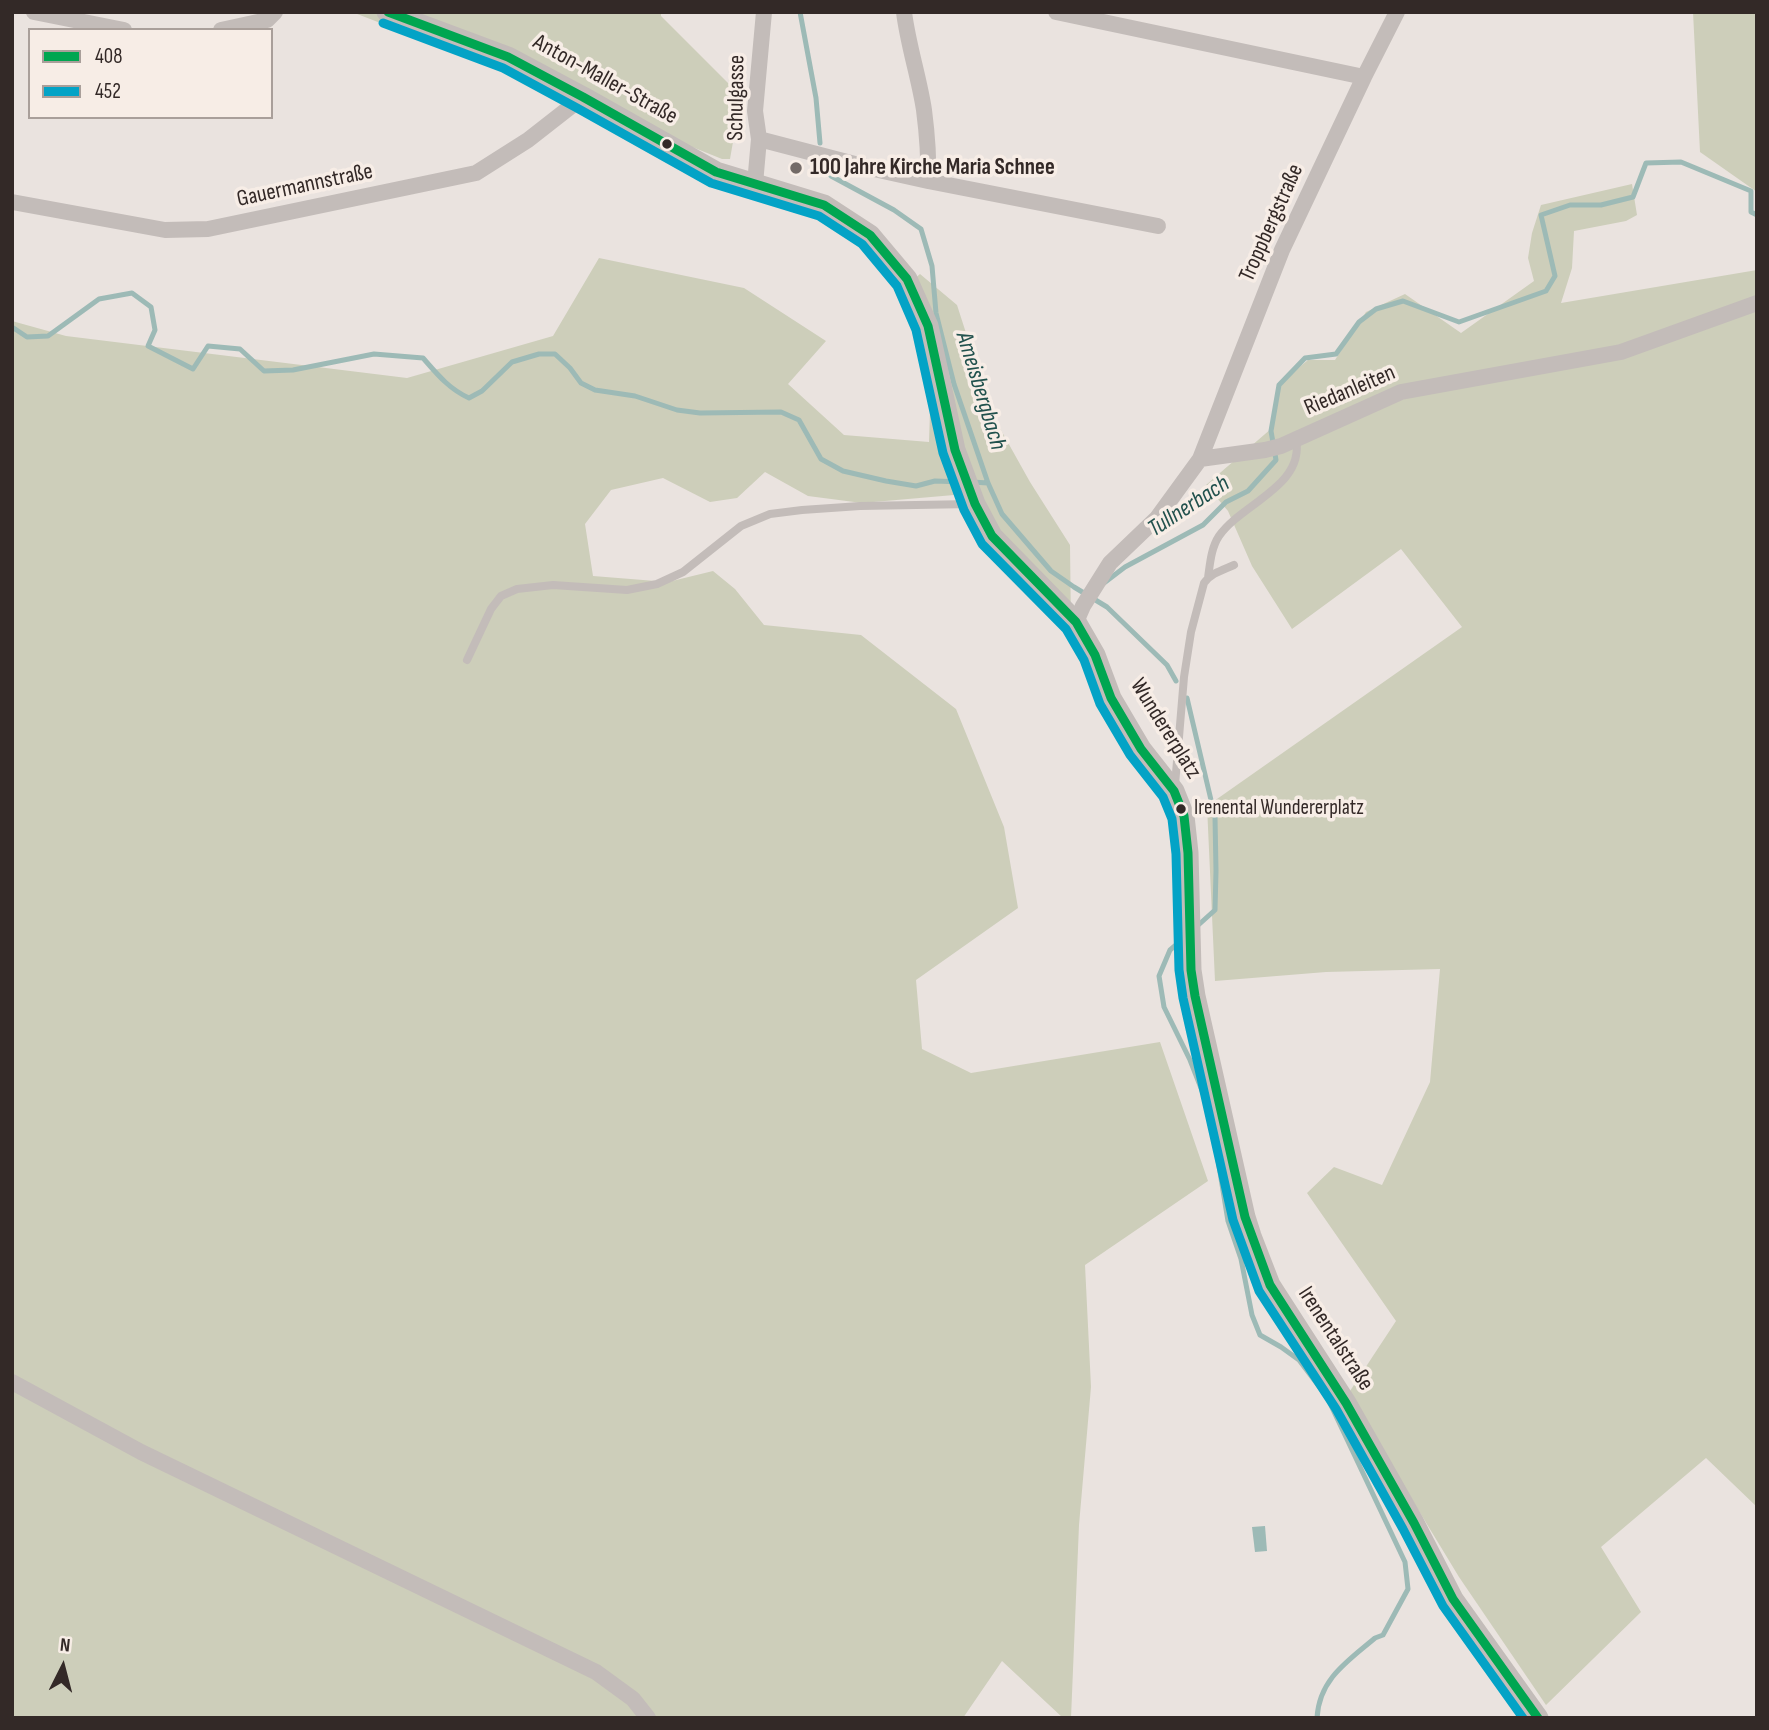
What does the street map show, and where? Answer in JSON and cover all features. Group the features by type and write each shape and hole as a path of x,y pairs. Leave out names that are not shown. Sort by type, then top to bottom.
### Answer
{"street":[{"path":"34,12 114,28"},
{"path":"230,28 267,20 275,12"},
{"name":"Anton-Maller-Straße","path":"387,12 508,57 716,172 755,184"},
{"name":"Schulgasse","path":"755,184 759,139 755,111 764,12"},
{"path":"904,12 907,37 924,108 929,159 928,181"},
{"path":"1056,12 1364,77"},
{"name":"Troppbergstraße","path":"1200,458 1282,250 1397,12"},
{"name":"Gauermannstraße","path":"12,202 165,230 208,229 476,173 528,140 583,97"},
{"path":"759,139 928,181 1158,226"},
{"path":"755,184 824,205 870,235 907,279 928,326 955,450 973,499 992,536 1080,614 1110,563 1157,518 1200,458"},
{"name":"Riedanleiten","path":"1200,458 1273,448 1401,392 1621,352 1757,303"},
{"name":"Wundererplatz","path":"1080,614 1111,698 1141,749 1174,791 1184,816 1188,853 1189,948"},
{"name":"Irenentalstraße","path":"1189,948 1195,996 1245,1217 1270,1286 1346,1403 1401,1499 1452,1599 1538,1718"},
{"path":"12,1382 141,1452 596,1672 633,1699 648,1718"}],"lane":[{"path":"1208,578 1211,556 1219,537 1236,517 1272,491 1294,466 1298,450 1296,439"},
{"path":"467,660 491,610 502,596 517,589 553,585 627,590 657,584 683,572 741,526 770,514 973,499"},
{"path":"1174,791 1186,666 1191,632 1204,583 1208,578 1234,565"}],"green space":[{"path":"352,12 661,12 661,16 741,96 730,159 722,159"},
{"path":"1693,12 1757,12 1757,192 1700,152"},
{"path":"1632,184 1637,215 1626,221 1574,231 1572,268 1561,303 1757,270 1757,1507 1706,1458 1601,1547 1641,1612 1546,1705 1459,1577 1348,1394 1396,1321 1307,1193 1334,1167 1382,1185 1430,1082 1440,969 1326,972 1215,981 1207,806 1462,627 1401,549 1292,629 1252,566 1228,511 1206,485 1272,428 1280,383 1308,360 1335,360 1366,312 1405,294 1461,333 1534,281 1528,258 1541,205"},
{"path":"599,258 744,288 826,341 788,384 844,435 929,442 931,380 898,293 920,274 957,305 992,414 1030,482 1070,545 1071,628 981,538 954,495 862,503 808,496 765,472 737,498 710,502 663,478 611,490 585,524 593,576 668,582 713,571 735,589 764,625 861,635 956,709 1004,827 1018,908 916,980 922,1049 971,1073 1160,1042 1208,1181 1085,1265 1091,1387 1079,1525 1071,1718 1063,1718 1002,1661 963,1718 12,1718 12,321 66,336 407,378 553,336"}],"water":[{"path":"1265,1526 1267,1551 1255,1552 1252,1527"}],"waterway":[{"name":"Ameisbergbach","path":"800,12 816,98 820,143"},
{"name":"Tullnerbach","path":"1104,583 1125,567 1203,525 1226,502 1248,491 1276,460 1271,431 1279,385 1305,358 1336,354 1359,322 1376,309 1403,301 1459,322 1546,291 1555,276 1541,215 1570,205 1601,205 1633,197 1646,163 1681,162 1751,191 1751,212 1757,215"},
{"name":"Ameisbergbach","path":"820,163 831,176 894,210 921,229 932,266 936,313 954,384 988,483 1002,514 1051,571 1107,607 1167,665 1176,681"},
{"path":"12,327 27,337 48,336 99,299 132,293 151,307 155,330 148,346 193,369 208,346 240,349 264,371 293,370 374,354 423,358 449,386 469,398 482,391 512,362 539,354 555,354 581,383 595,390 635,396 677,410 700,413 781,412 799,420 821,459 843,471 916,486 935,481 962,482"},
{"path":"972,482 988,483"},
{"name":"Tullnerbach","path":"1187,698 1215,817 1215,910 1195,928"},
{"name":"Tullnerbach","path":"1183,939 1170,950 1159,976 1164,1007 1190,1060 1210,1111 1228,1221 1241,1259 1252,1315 1260,1335 1299,1360 1327,1397 1405,1562 1408,1589 1383,1635 1375,1638 1345,1663 1329,1682 1323,1692 1317,1718"}],"transit line":[{"name":"408","path":"388,12 508,57 716,172 824,205 870,235 907,279 928,326 955,450 975,504 992,536 1076,622 1095,655 1111,698 1141,749 1174,791 1184,816 1188,853 1191,970 1195,996 1245,1217 1270,1285 1346,1403 1414,1523 1453,1599 1538,1718"},
{"name":"452","path":"383,23 503,68 711,183 819,216 862,244 897,286 916,330 943,453 964,510 982,544 1066,629 1084,660 1100,704 1130,755 1163,797 1172,819 1176,854 1179,970 1183,998 1233,1220 1259,1291 1336,1409 1443,1606 1523,1718"}],"place":[{"name":"100 Jahre Kirche Maria Schnee","path":"796,168"},
{"name":"Irenental Wundererplatz","path":"1181,809"}]}
